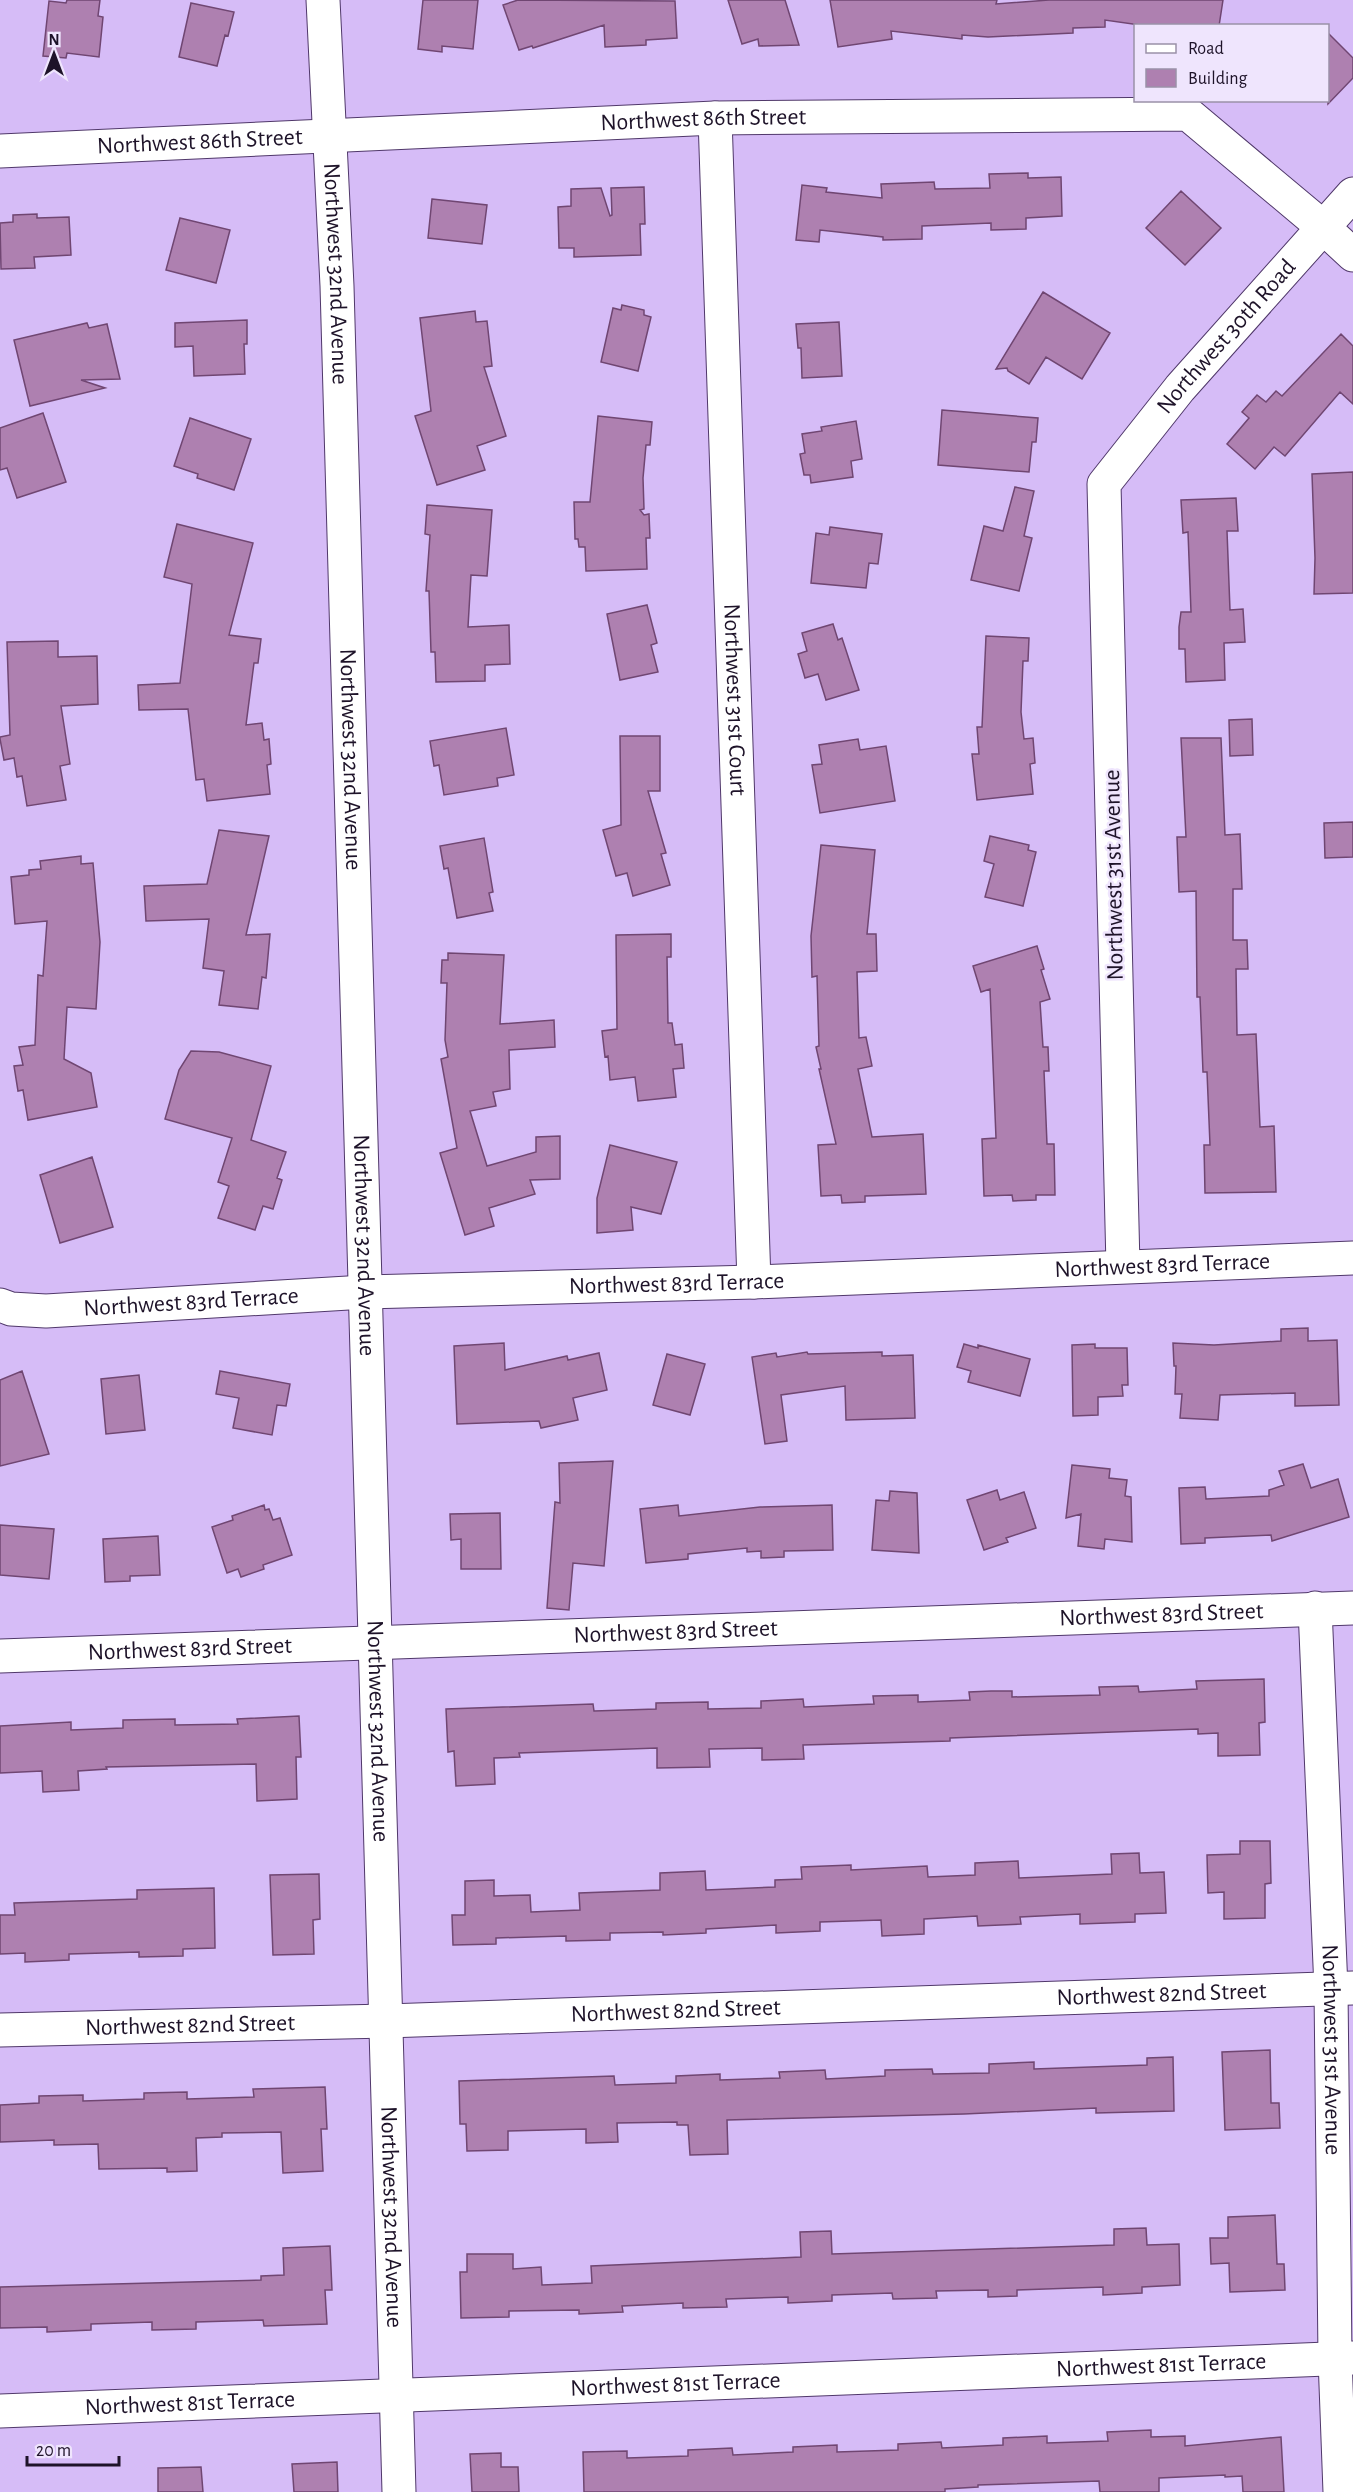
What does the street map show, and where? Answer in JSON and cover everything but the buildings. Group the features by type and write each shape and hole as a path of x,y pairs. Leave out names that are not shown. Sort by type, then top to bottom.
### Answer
{"street":[{"name":"Northwest 32nd Avenue","path":"323,0 331,137 339,357 399,2492"},
{"name":"Northwest 86th Street","path":"0,151 715,118 1188,114 1353,255"},
{"name":"Northwest 31st Court","path":"715,118 754,1282"},
{"name":"Northwest 30th Road","path":"1104,484 1180,388 1353,194"},
{"name":"Northwest 31st Avenue","path":"1104,484 1124,1266"},
{"name":"Northwest 83rd Terrace","path":"0,1305 11,1310 46,1311 365,1292 754,1282 1353,1258"},
{"name":"Northwest 31st Avenue","path":"1315,1608 1342,1988 1344,2358 1340,2492"},
{"name":"Northwest 83rd Street","path":"0,1656 1353,1608"},
{"name":"Northwest 82nd Street","path":"0,2030 387,2021 1342,1988"},
{"name":"Northwest 81st Terrace","path":"0,2411 1344,2358"}]}
